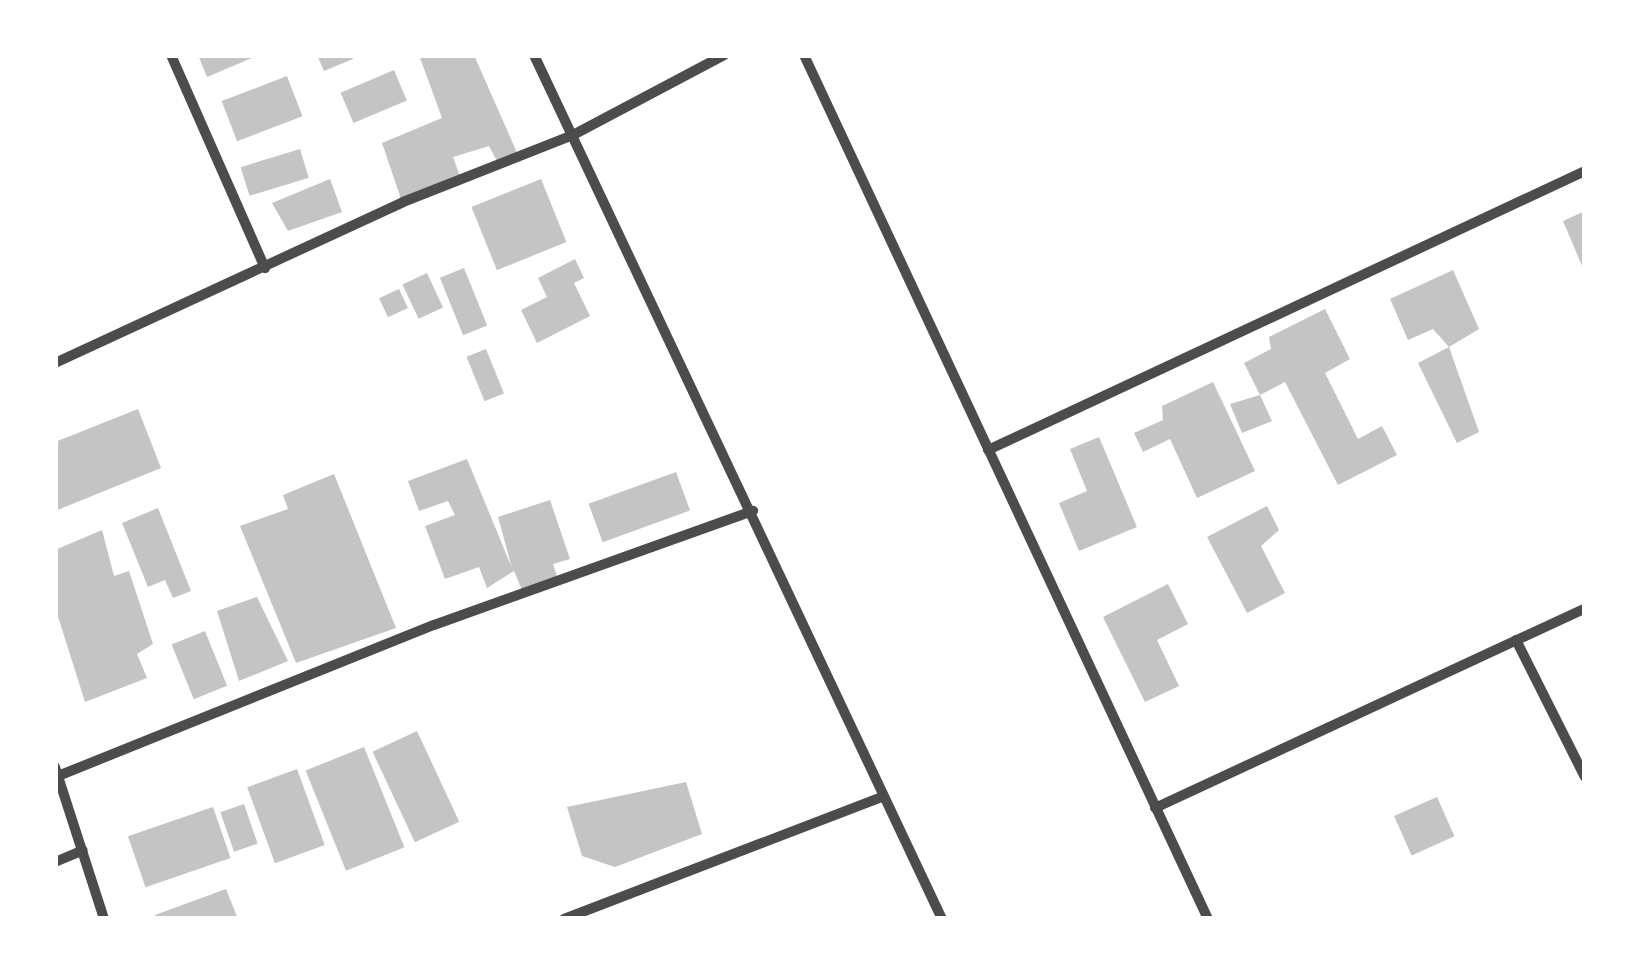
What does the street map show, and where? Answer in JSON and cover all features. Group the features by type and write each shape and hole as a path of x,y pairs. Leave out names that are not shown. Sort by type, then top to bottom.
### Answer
{"street":[{"path":"171,55 265,268"},
{"path":"534,55 753,511 880,798 942,919"},
{"path":"55,364 573,135 724,55"},
{"path":"804,55 1208,919"},
{"path":"988,450 1585,171"},
{"path":"104,919 56,772 434,624 753,511"},
{"path":"1155,808 1585,608"},
{"path":"1516,640 1585,777"},
{"path":"564,919 880,798"},
{"path":"55,862 83,850"}],"building":[{"path":"198,55 259,55 207,77"},
{"path":"317,55 351,55 353,59 324,71"},
{"path":"419,55 474,55 518,155 498,163 489,146 453,157 461,179 401,199 382,143 442,118"},
{"path":"394,70 407,100 354,123 341,93"},
{"path":"287,76 302,116 237,141 222,101"},
{"path":"300,149 309,178 249,196 241,167"},
{"path":"330,179 342,212 288,231 272,203"},
{"path":"541,179 566,242 497,270 471,207"},
{"path":"1585,211 1585,273 1563,221"},
{"path":"575,259 584,278 574,283 590,316 537,343 521,310 547,297 538,278"},
{"path":"464,268 487,325 463,335 440,278"},
{"path":"1453,270 1479,329 1449,347 1433,329 1408,340 1390,299"},
{"path":"427,273 443,307 419,319 403,284"},
{"path":"399,289 408,308 388,317 379,298"},
{"path":"1325,309 1350,359 1325,373 1358,439 1382,426 1397,455 1338,485 1285,382 1260,395 1244,363 1271,349 1269,337"},
{"path":"1449,347 1479,432 1457,443 1418,363"},
{"path":"486,349 504,394 485,401 467,357"},
{"path":"1213,382 1255,471 1197,498 1170,439 1143,452 1134,433 1163,420 1162,406"},
{"path":"1260,395 1272,421 1242,433 1230,404"},
{"path":"138,409 161,468 55,511 55,442"},
{"path":"1099,437 1137,527 1079,551 1059,503 1087,491 1070,449"},
{"path":"467,459 512,568 498,517 550,500 570,559 553,564 557,576 522,590 514,571 487,588 479,567 445,579 425,526 455,515 448,501 419,511 408,481"},
{"path":"676,472 690,511 603,542 589,504"},
{"path":"334,474 396,628 296,663 240,526 288,509 283,495"},
{"path":"1267,506 1279,530 1261,546 1285,593 1247,613 1207,537"},
{"path":"158,508 191,591 173,598 165,580 148,587 122,523"},
{"path":"102,530 114,576 129,571 153,644 137,654 147,678 85,702 55,607 55,550"},
{"path":"1168,584 1188,624 1157,640 1179,686 1145,702 1103,617"},
{"path":"257,597 288,661 239,681 217,611"},
{"path":"205,631 227,686 194,699 172,644"},
{"path":"417,731 459,822 415,842 373,752"},
{"path":"364,747 404,847 346,871 306,771"},
{"path":"297,769 325,845 275,863 247,787"},
{"path":"686,782 702,834 615,867 582,856 567,807"},
{"path":"1437,797 1454,836 1412,855 1394,816"},
{"path":"244,804 258,844 234,852 220,812"},
{"path":"213,807 231,858 145,887 128,836"},
{"path":"226,889 238,919 157,919 155,915"}]}
